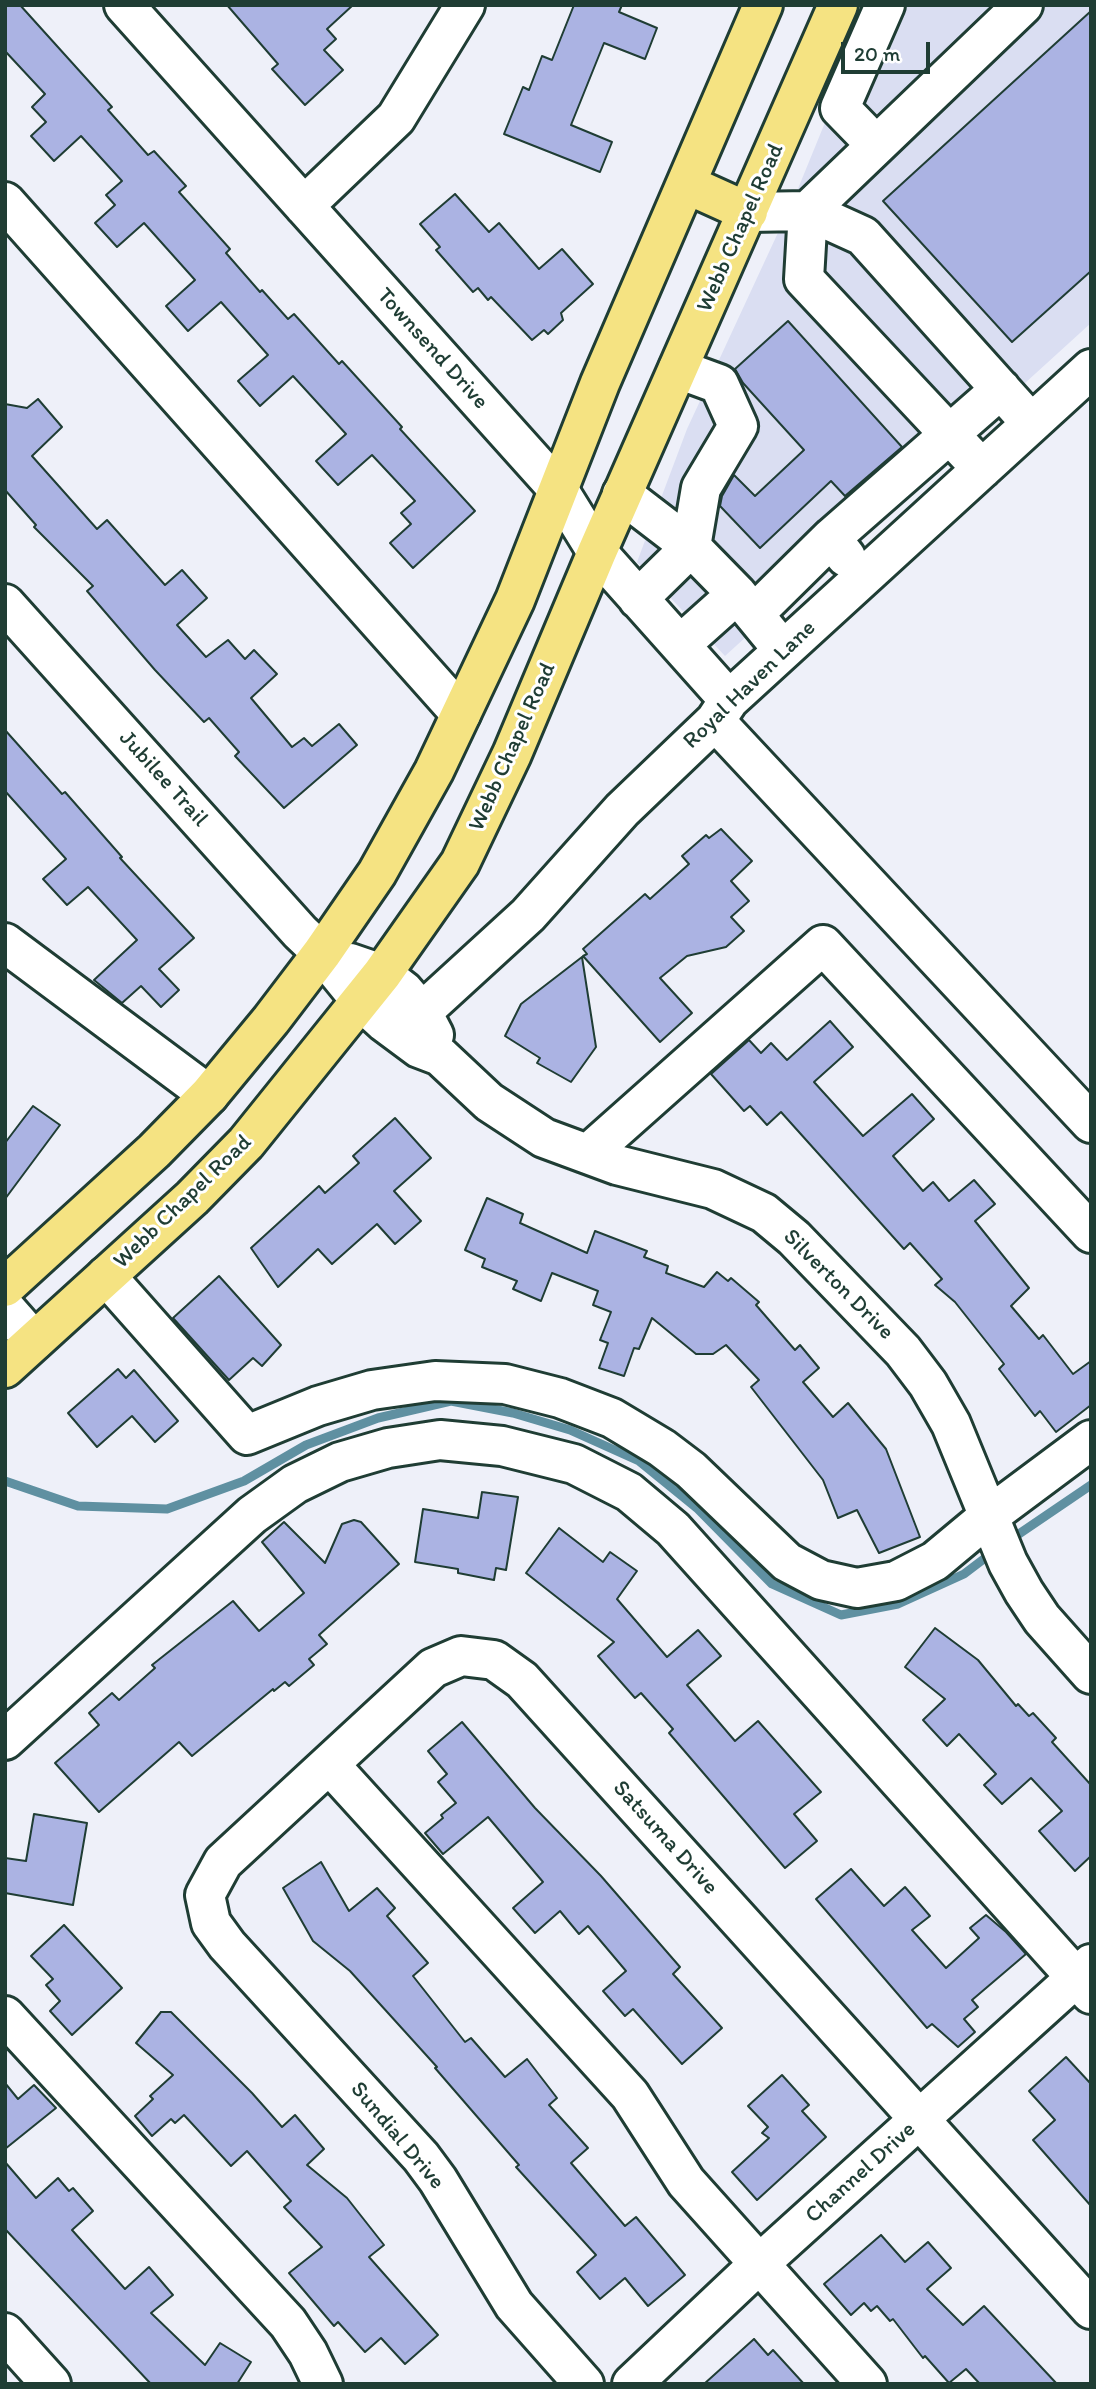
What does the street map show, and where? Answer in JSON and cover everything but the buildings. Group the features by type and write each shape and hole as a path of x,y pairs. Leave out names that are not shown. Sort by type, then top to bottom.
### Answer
{"main road":[{"path":"5,1287 154,1151 209,1095 322,953 377,873 434,771 515,600 600,383 763,5"},
{"name":"Webb Chapel Road","path":"5,1368 192,1198 246,1143 372,987 460,863 512,754 622,494 838,5"},
{"path":"687,184 748,212"}],"street":[{"name":"Townsend Drive","path":"124,5 558,489 597,552 680,645 722,710 1091,1123"},
{"path":"304,206 396,118 465,5"},
{"path":"876,145 840,107 885,5"},
{"path":"982,469 804,279 808,211 1023,5"},
{"path":"5,202 461,714"},
{"path":"748,212 808,211 863,236 1031,423"},
{"path":"638,599 691,547 701,488 738,426 719,384 678,369"},
{"name":"Royal Haven Lane","path":"422,1012 528,915 622,810 783,650 1090,370"},
{"path":"680,645 745,604 831,538 1001,389"},
{"path":"622,494 691,547 745,604 783,650"},
{"path":"831,538 863,577"},
{"name":"Jubilee Trail","path":"5,604 300,932 322,953"},
{"path":"5,943 209,1095"},
{"path":"588,1154 823,945 1091,1233"},
{"name":"Silverton Drive","path":"322,953 372,987 404,991 422,1012 440,1056"},
{"name":"Silverton Drive","path":"372,987 384,1022 419,1048 440,1056 489,1102 544,1138 617,1165 713,1189 764,1213 794,1238 903,1351 928,1384 951,1424 998,1538 1042,1619 1091,1674"},
{"path":"106,1276 247,1435 318,1406 372,1390 435,1381 505,1384 560,1398 612,1418 662,1448 691,1470 787,1562 821,1580 858,1588 896,1581 935,1561 998,1538 1091,1440"},
{"path":"5,1308 34,1341"},
{"path":"5,1740 252,1516 295,1484 340,1462 388,1448 440,1440 502,1446 574,1464 629,1492 673,1530 1086,1979"},
{"name":"Satsuma Drive","path":"205,1895 223,1862 433,1668 461,1657 494,1661 522,1680 1091,2309"},
{"path":"328,1764 630,2095 686,2182 867,2384"},
{"name":"Sundial Drive","path":"205,1895 211,1923 227,1945 421,2157 438,2180 514,2305 584,2384"},
{"name":"Channel Drive","path":"632,2384 759,2264 921,2120 1086,1979"},
{"path":"5,2016 288,2323 309,2353 323,2384"},
{"path":"5,2333 51,2384"}],"shaded area":[{"path":"873,5 1091,5 1091,323 725,656 637,562 687,429 795,196"}],"waterway":[{"path":"5,1481 78,1506 167,1509 244,1481 306,1445 378,1418 451,1401 513,1413 570,1430 639,1461 698,1509 772,1584 841,1615 898,1604 964,1574 993,1552"},
{"path":"1010,1540 1091,1485"}]}
